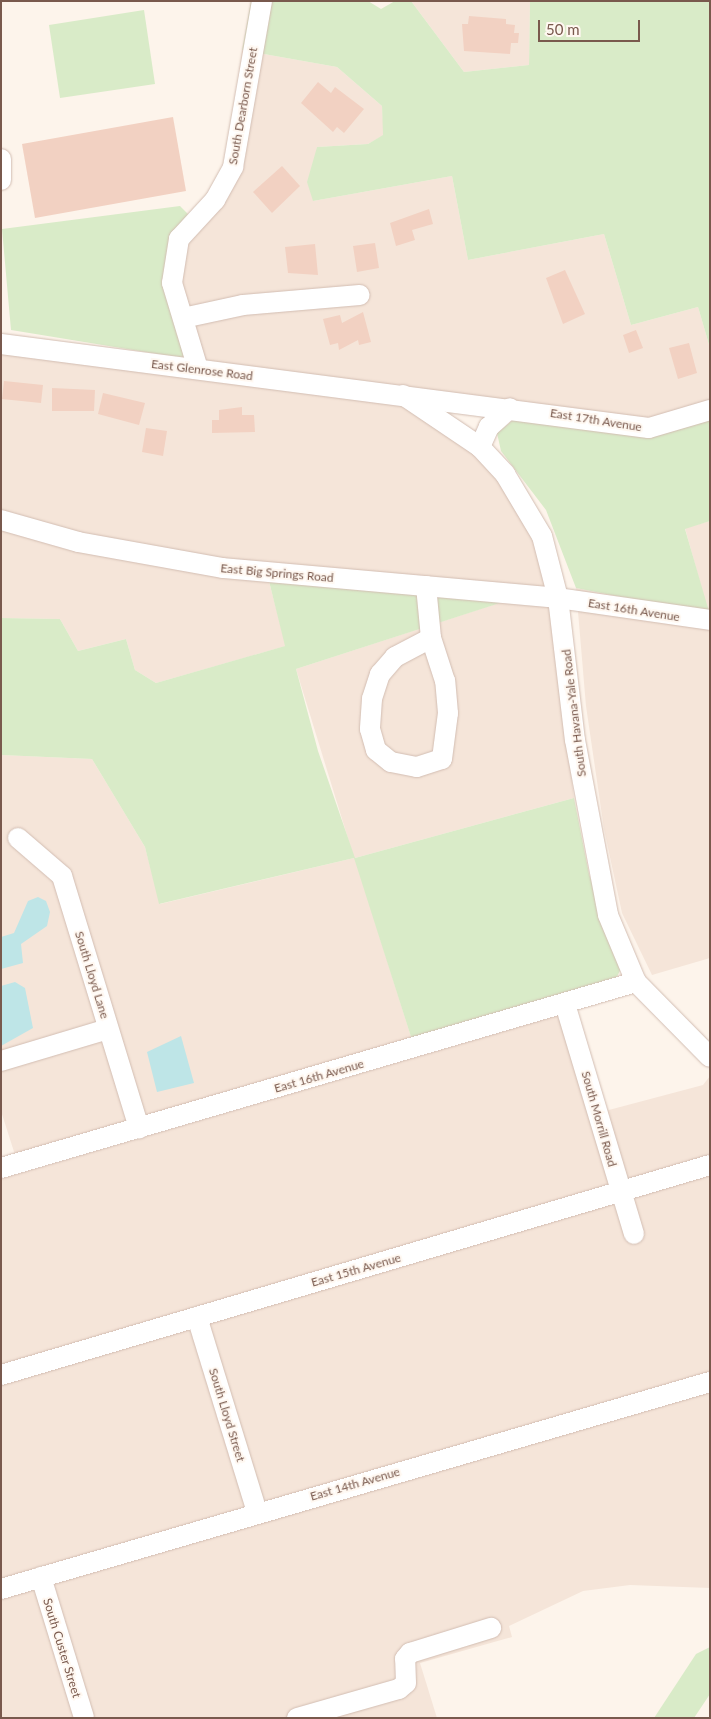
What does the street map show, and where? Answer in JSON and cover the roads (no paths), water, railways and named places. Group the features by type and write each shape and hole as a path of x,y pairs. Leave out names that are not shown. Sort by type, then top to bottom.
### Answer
{"street":[{"name":"South Dearborn Street","path":"198,369 172,283 179,239 215,200 233,167 262,1"},
{"path":"1,159 1,180"},
{"path":"183,318 243,305 360,294"},
{"name":"East Glenrose Road","path":"1,344 403,396"},
{"name":"East 17th Avenue","path":"403,396 510,408 649,428 710,410"},
{"name":"South Havana-Yale Road","path":"403,396 480,447 505,474 542,536 558,598 595,857 608,915 636,982 710,1057"},
{"path":"480,447 489,427 510,408"},
{"name":"East Big Springs Road","path":"1,520 78,542 223,568 558,598"},
{"path":"426,586 432,638 447,705 442,759 417,767 391,762 376,750 370,729 380,674 395,657 432,638"},
{"name":"East 16th Avenue","path":"558,598 710,620"},
{"name":"South Lloyd Lane","path":"18,838 62,876 139,1128"},
{"name":"East 16th Avenue","path":"1,1168 636,982"},
{"name":"South Morrill Road","path":"565,1004 634,1234"},
{"path":"1,1061 108,1029"},
{"name":"East 15th Avenue","path":"1,1375 710,1165"},
{"name":"South Lloyd Street","path":"198,1317 257,1512"},
{"name":"East 14th Avenue","path":"1,1589 257,1512 710,1382"},
{"name":"South Custer Street","path":"41,1577 84,1718"},
{"path":"310,1716 406,1683 405,1659 410,1653 491,1628"}],"water":[{"path":"38,897 46,901 50,912 47,926 21,944 23,963 1,969 1,937 14,933 28,901"},
{"path":"15,982 25,988 33,1028 1,1046 1,986"},
{"path":"181,1036 194,1083 157,1092 147,1052"}]}
